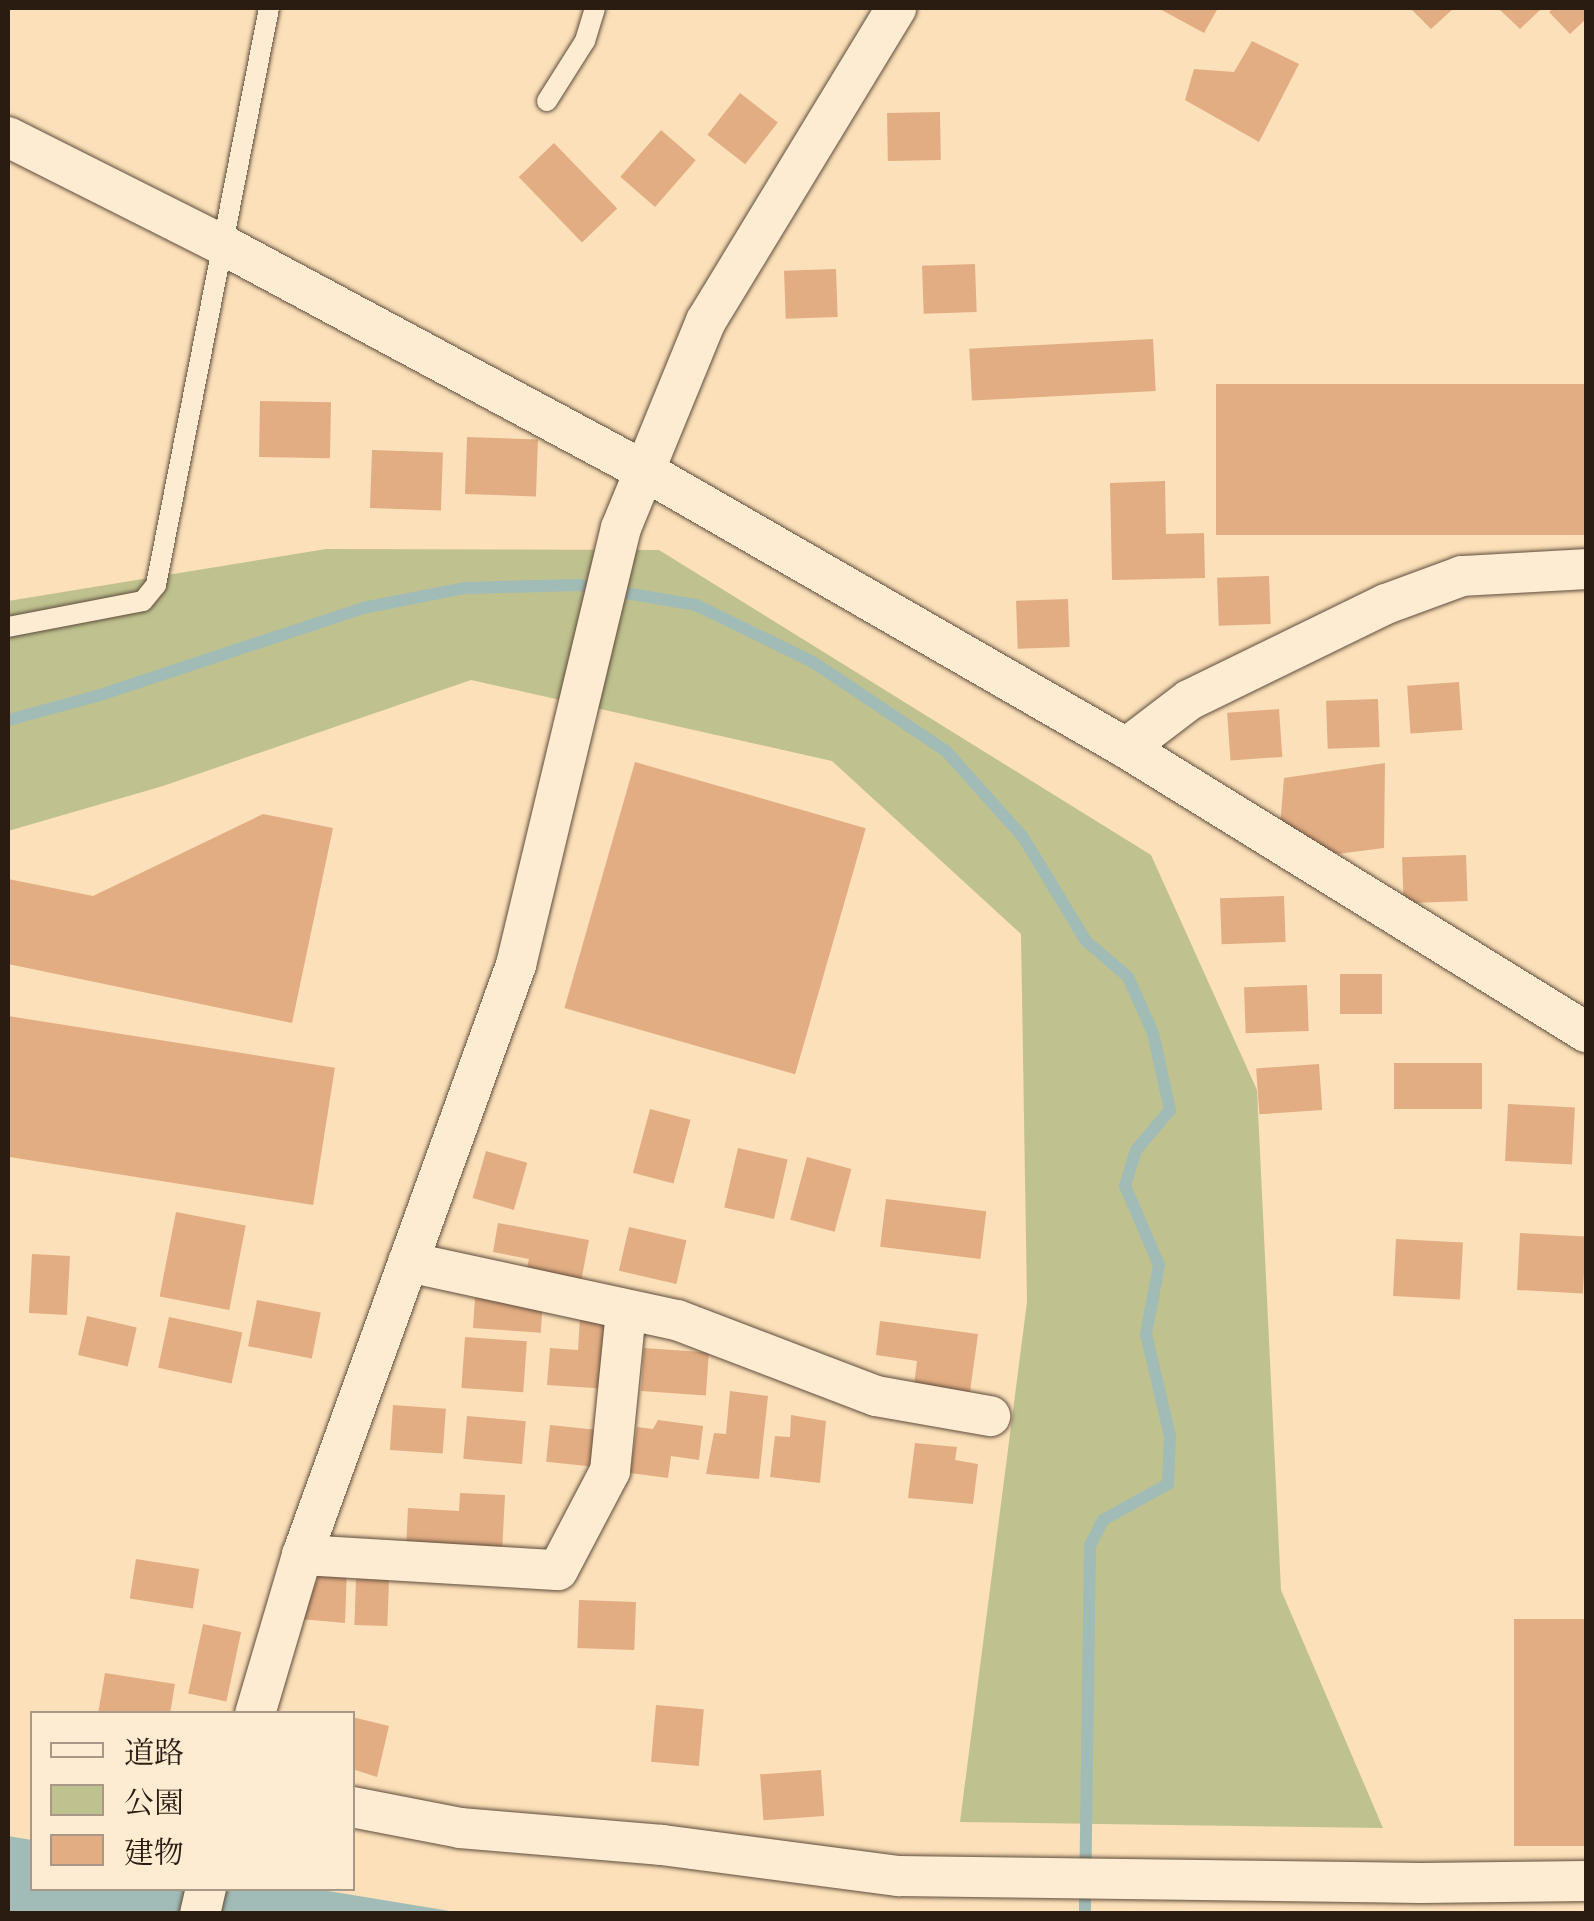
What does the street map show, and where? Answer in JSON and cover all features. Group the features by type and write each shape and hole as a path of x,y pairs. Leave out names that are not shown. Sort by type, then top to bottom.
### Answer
{"street":[{"path":"256,1711 302,1555 516,965 621,528 706,321 896,8"},
{"path":"8,138 224,246 644,470 1126,748 1586,1032"},
{"path":"1126,748 1189,700 1386,604 1462,576 1586,569"},
{"path":"408,1262 677,1320 876,1396 990,1416"},
{"path":"302,1555 558,1570 610,1471 626,1310"},
{"path":"355,1808 460,1828 662,1845 898,1876 1421,1884 1586,1880"}],"lane":[{"path":"8,628 143,601 156,585 269,8"},
{"path":"548,101 585,41 595,8"}],"green space":[{"path":"326,549 659,550 1151,855 1257,1090 1281,1590 1383,1828 960,1822 1027,1302 1021,934 832,761 471,680 163,786 8,831 8,601"}],"water":[{"path":"8,1836 30,1840 30,1891 328,1891 462,1913 8,1913"}],"building":[{"path":"1158,8 1218,8 1204,33"},
{"path":"1410,8 1454,8 1431,29"},
{"path":"1498,8 1542,8 1520,29"},
{"path":"1554,8 1586,8 1586,19 1570,34 1549,12"},
{"path":"1252,41 1299,64 1259,142 1185,100 1194,69 1234,72"},
{"path":"740,93 778,123 745,164 707,135"},
{"path":"940,112 941,160 888,161 887,113"},
{"path":"661,130 696,160 655,207 620,177"},
{"path":"554,143 617,208 582,242 519,177"},
{"path":"975,264 977,312 924,314 922,266"},
{"path":"836,269 838,317 786,319 784,271"},
{"path":"1153,339 1156,391 972,401 969,349"},
{"path":"1216,384 1586,384 1586,535 1216,535"},
{"path":"260,401 331,402 330,458 259,457"},
{"path":"467,437 538,439 536,496 465,494"},
{"path":"372,450 443,452 441,510 370,508"},
{"path":"1165,481 1166,534 1204,533 1205,578 1112,580 1110,483"},
{"path":"1269,576 1271,624 1219,626 1217,578"},
{"path":"1068,599 1070,647 1018,649 1016,601"},
{"path":"1459,682 1462,730 1410,734 1407,686"},
{"path":"1378,699 1380,747 1328,749 1326,701"},
{"path":"1279,709 1282,757 1230,761 1227,713"},
{"path":"635,762 866,828 795,1074 564,1008"},
{"path":"1385,763 1384,848 1329,855 1280,826 1284,778"},
{"path":"263,814 333,828 292,1023 8,964 8,879 93,896"},
{"path":"1466,855 1468,901 1404,903 1402,857"},
{"path":"1284,896 1286,942 1222,944 1220,898"},
{"path":"1340,974 1382,974 1382,1014 1340,1014"},
{"path":"1307,985 1309,1031 1246,1033 1244,987"},
{"path":"8,1016 335,1068 313,1205 8,1157"},
{"path":"1394,1063 1482,1063 1482,1109 1394,1109"},
{"path":"1319,1064 1322,1110 1259,1114 1256,1068"},
{"path":"1508,1104 1575,1108 1572,1164 1505,1161"},
{"path":"650,1109 691,1120 673,1184 633,1173"},
{"path":"738,1148 788,1159 774,1219 724,1207"},
{"path":"486,1151 527,1163 514,1210 472,1198"},
{"path":"807,1157 851,1169 835,1232 790,1220"},
{"path":"886,1199 986,1211 980,1259 880,1247"},
{"path":"176,1212 246,1226 229,1310 160,1296"},
{"path":"498,1223 589,1240 580,1287 525,1277 529,1259 493,1252"},
{"path":"629,1227 686,1240 676,1284 619,1271"},
{"path":"1520,1233 1586,1236 1583,1293 1517,1290"},
{"path":"1396,1239 1463,1243 1460,1299 1393,1296"},
{"path":"32,1254 70,1256 67,1315 29,1313"},
{"path":"475,1298 543,1303 541,1333 473,1328"},
{"path":"257,1300 321,1312 312,1359 248,1346"},
{"path":"87,1316 137,1327 128,1366 78,1355"},
{"path":"169,1317 242,1333 232,1383 158,1368"},
{"path":"580,1317 615,1320 609,1389 547,1385 550,1348 578,1350"},
{"path":"880,1321 978,1334 970,1392 914,1385 917,1361 876,1355"},
{"path":"465,1337 527,1341 523,1392 461,1388"},
{"path":"644,1348 709,1353 706,1395 641,1391"},
{"path":"730,1391 768,1396 759,1479 706,1474 714,1433 726,1434"},
{"path":"393,1405 446,1409 443,1454 390,1450"},
{"path":"791,1415 826,1421 820,1483 770,1477 775,1436 790,1437"},
{"path":"467,1416 526,1421 522,1464 463,1459"},
{"path":"658,1420 703,1426 699,1460 671,1456 668,1478 630,1473 637,1427 653,1429"},
{"path":"550,1425 598,1430 594,1467 546,1462"},
{"path":"915,1443 957,1447 955,1460 978,1464 973,1504 908,1498"},
{"path":"460,1493 505,1495 502,1553 406,1548 408,1508 459,1511"},
{"path":"136,1559 199,1569 193,1609 130,1599"},
{"path":"323,1566 347,1569 345,1623 300,1619"},
{"path":"356,1579 389,1580 387,1626 354,1625"},
{"path":"579,1600 636,1602 634,1650 577,1648"},
{"path":"1514,1619 1586,1619 1586,1846 1514,1846"},
{"path":"203,1624 241,1632 226,1702 188,1693"},
{"path":"105,1673 175,1684 170,1711 99,1711"},
{"path":"656,1705 704,1709 699,1766 651,1762"},
{"path":"355,1718 389,1726 377,1777 355,1770"},
{"path":"821,1770 824,1816 763,1820 760,1774"}],"waterway":[{"path":"8,720 97,696 363,608 465,588 579,585 696,605 813,662 946,751 1023,837 1086,941 1128,977 1153,1033 1170,1110 1136,1150 1125,1186 1159,1265 1146,1334 1170,1436 1168,1484 1103,1520 1090,1546 1085,1914"}]}
